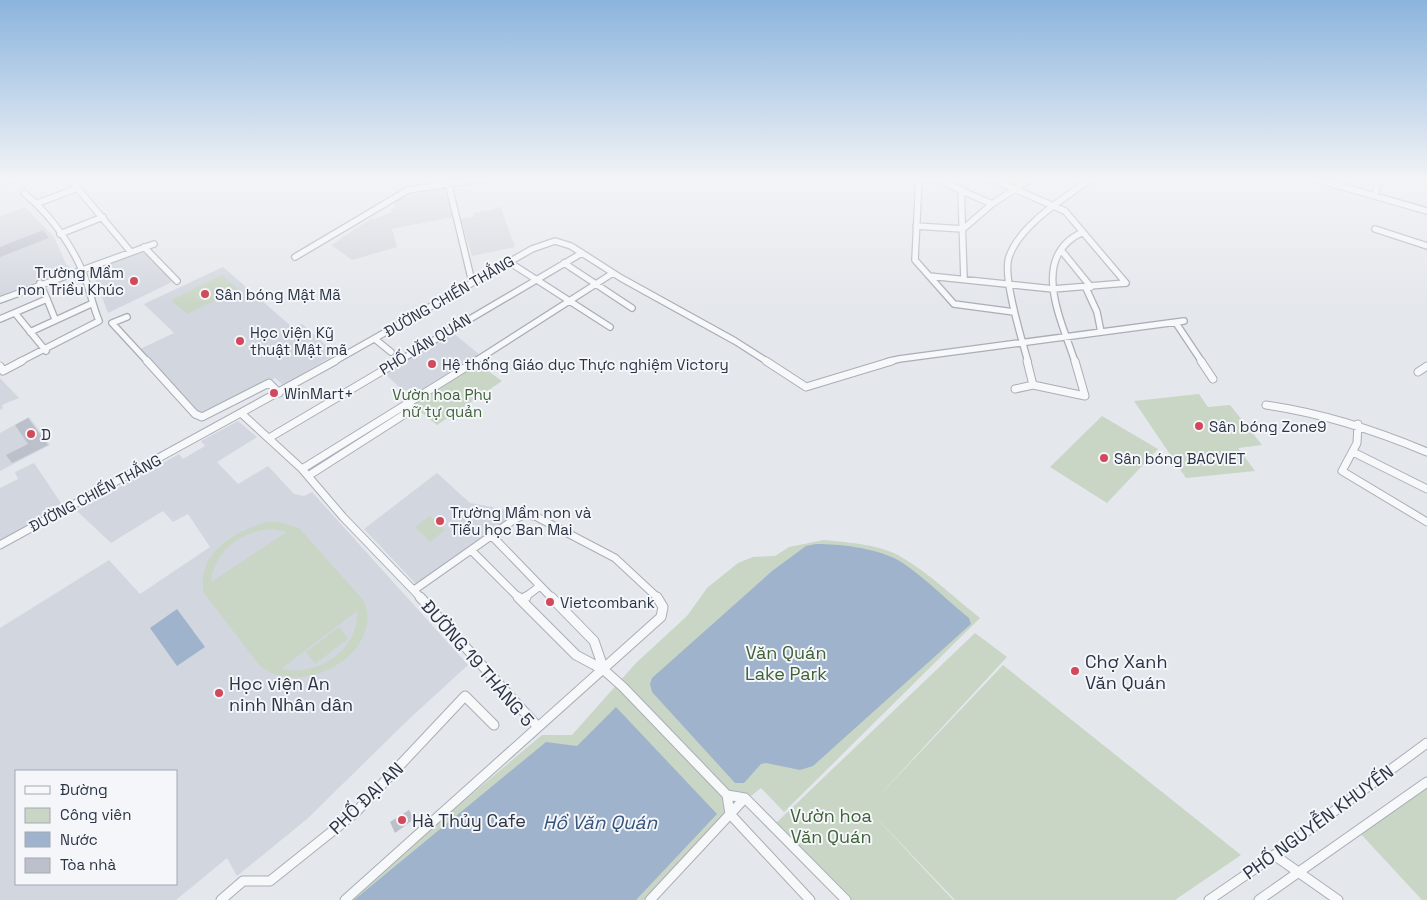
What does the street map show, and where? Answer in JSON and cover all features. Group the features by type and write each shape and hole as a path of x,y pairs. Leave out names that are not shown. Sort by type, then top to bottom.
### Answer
{"street":[{"path":"0,366 3,371 46,351 99,322 91,304 82,269 50,220"},
{"path":"60,234 95,220"},
{"path":"105,220 130,252"},
{"path":"296,257 356,220"},
{"path":"457,220 472,282"},
{"path":"916,220 915,260 954,304 1014,312"},
{"path":"963,220 964,279"},
{"path":"916,226 963,229 973,220"},
{"path":"1033,385 1008,284 1008,258 1015,245 1036,220"},
{"path":"929,276 1053,289 1126,283 1072,220"},
{"path":"1375,229 1427,246"},
{"path":"1015,389 1033,385 1085,396 1053,289 1051,270 1061,250 1073,235 1082,232"},
{"name":"ĐƯỜNG CHIẾN THẮNG","path":"0,545 242,414 532,249 555,241 571,246 613,273 736,341 806,387 899,359 1023,341"},
{"path":"0,300 40,283 154,244"},
{"path":"144,247 177,281"},
{"path":"1061,250 1088,287 1097,312 1100,332"},
{"name":"PHỐ VĂN QUÁN","path":"269,438 582,253"},
{"path":"509,262 610,327"},
{"path":"564,263 632,308"},
{"path":"302,469 400,407 410,404 568,300 613,273"},
{"path":"40,283 55,319"},
{"path":"0,319 47,299"},
{"path":"30,332 91,304"},
{"path":"15,313 46,351"},
{"path":"127,317 112,324 195,414 202,417 208,415 269,383 279,393"},
{"path":"1023,341 1184,321"},
{"path":"1176,323 1213,379"},
{"path":"375,339 391,352"},
{"path":"1418,372 1427,366"},
{"path":"308,476 405,414 410,404"},
{"path":"1266,405 1313,413 1358,424 1427,452"},
{"name":"ĐƯỜNG 19 THÁNG 5","path":"242,414 302,469 343,517 414,590 538,727"},
{"path":"1358,424 1359,436 1353,452 1342,471 1427,522"},
{"path":"1353,452 1427,489"},
{"name":"ĐƯỜNG 19 THÁNG 5","path":"346,900 661,617 663,607 659,599 615,558 535,516 524,515 491,535"},
{"path":"414,590 491,535 594,641 604,670"},
{"path":"471,550 576,655 604,670 728,795 745,798 846,900"},
{"path":"522,600 540,586"},
{"name":"PHỐ ĐẠI AN","path":"221,900 243,882 270,881 356,812 465,696 494,726"},
{"name":"PHỐ NGUYỄN KHUYẾN","path":"1209,900 1425,748"},
{"name":"PHỐ NGUYỄN KHUYẾN","path":"1259,900 1427,782"},
{"path":"728,795 730,814 810,900"},
{"path":"650,900 745,798"},
{"path":"1274,855 1338,900"}],"shaded area":[{"path":"0,220 38,220 54,237 66,264 71,269 0,296"},
{"path":"369,220 437,220 392,229 397,247 352,260 331,245"},
{"path":"461,220 505,220 515,247 472,256"},
{"name":"Trường Mầm non Triều Khúc","path":"137,252 145,253 172,280 170,283 108,313 92,270 96,266"},
{"name":"Học viện Kỹ thuật Mật mã","path":"223,267 292,327 302,324 336,354 283,385 275,378 202,416 140,349 174,333 144,304"},
{"name":"Hệ thống Giáo dục Thực nghiệm Victory","path":"452,332 480,355 410,397 383,372"},
{"path":"0,378 19,398 2,405 3,408 0,410"},
{"path":"29,417 50,445 0,471 0,433"},
{"name":"Học viện An ninh Nhân dân","path":"238,421 257,437 217,462 238,484 268,466 294,494 304,496 312,492 468,665 408,720 307,819 237,876 227,858 176,900 0,900 0,628 109,560 140,594 210,547 188,514 173,522 163,511 111,543 77,511 179,454 183,459 205,446 201,441"},
{"path":"34,463 63,506 0,541 0,488 18,479 15,472"},
{"name":"Trường Mầm non và Tiểu học Ban Mai","path":"437,473 470,503 513,511 517,514 417,585 364,529"}],"green space":[{"name":"Sân bóng Mật Mã","path":"222,275 238,289 187,314 171,300"},
{"name":"Vườn hoa Phụ nữ tự quản","path":"474,361 502,381 437,425 411,404"},
{"name":"Sân bóng Zone9","path":"1199,394 1208,407 1230,405 1262,445 1238,448 1255,471 1186,478 1134,401"},
{"name":"Sân bóng BACVIET","path":"1102,416 1158,449 1107,503 1050,467"},
{"path":"430,516 445,530 430,542 415,527"},
{"path":"267,522 279,522 299,528 364,601 367,620 363,637 352,653 336,665 318,674 298,677 278,675 260,666 204,593 203,579 206,567 212,556 220,546 231,538","holes":["272,529 287,532 211,582 218,560 231,544 250,534","357,611 356,625 351,638 344,649 334,658 309,669 281,669"]},
{"name":"Văn Quán Lake Park","path":"824,540 865,545 894,553 923,571 980,618 784,812 761,788 751,796 738,797 730,790 727,815 648,900 346,900 542,735 572,735 636,663 687,616 707,588 738,563 753,557 775,556 789,547"},
{"path":"339,627 348,639 315,664 306,652"},
{"name":"Vườn hoa Văn Quán","path":"975,633 1007,657 875,800 1003,665 1241,855 1175,900 955,900 867,808 953,900 850,900 775,824"},
{"path":"1427,785 1427,900 1422,900 1359,832"}],"water":[{"path":"816,544 857,547 896,559 914,571 969,618 971,624 813,766 800,770 766,763 761,764 744,783 735,783 652,692 650,684 652,678 772,571 806,546"},
{"path":"177,609 205,647 177,666 150,628"},
{"name":"Hồ Văn Quán","path":"616,707 717,814 636,900 354,900 546,742 577,746"}],"building":[{"path":"43,230 49,238 0,257 0,247"},
{"name":"D","path":"28,418 48,445 12,463 6,455 28,444 15,425"},
{"name":"Hà Thủy Cafe","path":"409,810 414,819 395,833 390,822"}],"place":[{"name":"Trường Mầm non Triều Khúc","path":"134,281"},
{"name":"Sân bóng Mật Mã","path":"205,294"},
{"name":"Học viện Kỹ thuật Mật mã","path":"240,341"},
{"name":"Hệ thống Giáo dục Thực nghiệm Victory","path":"432,364"},
{"name":"WinMart+","path":"274,393"},
{"name":"Sân bóng Zone9","path":"1199,426"},
{"name":"D","path":"31,434"},
{"name":"Sân bóng BACVIET","path":"1104,458"},
{"name":"Trường Mầm non và Tiểu học Ban Mai","path":"440,521"},
{"name":"Vietcombank","path":"550,602"},
{"name":"Chợ Xanh Văn Quán","path":"1075,671"},
{"name":"Học viện An ninh Nhân dân","path":"219,693"},
{"name":"Hà Thủy Cafe","path":"402,820"}]}
